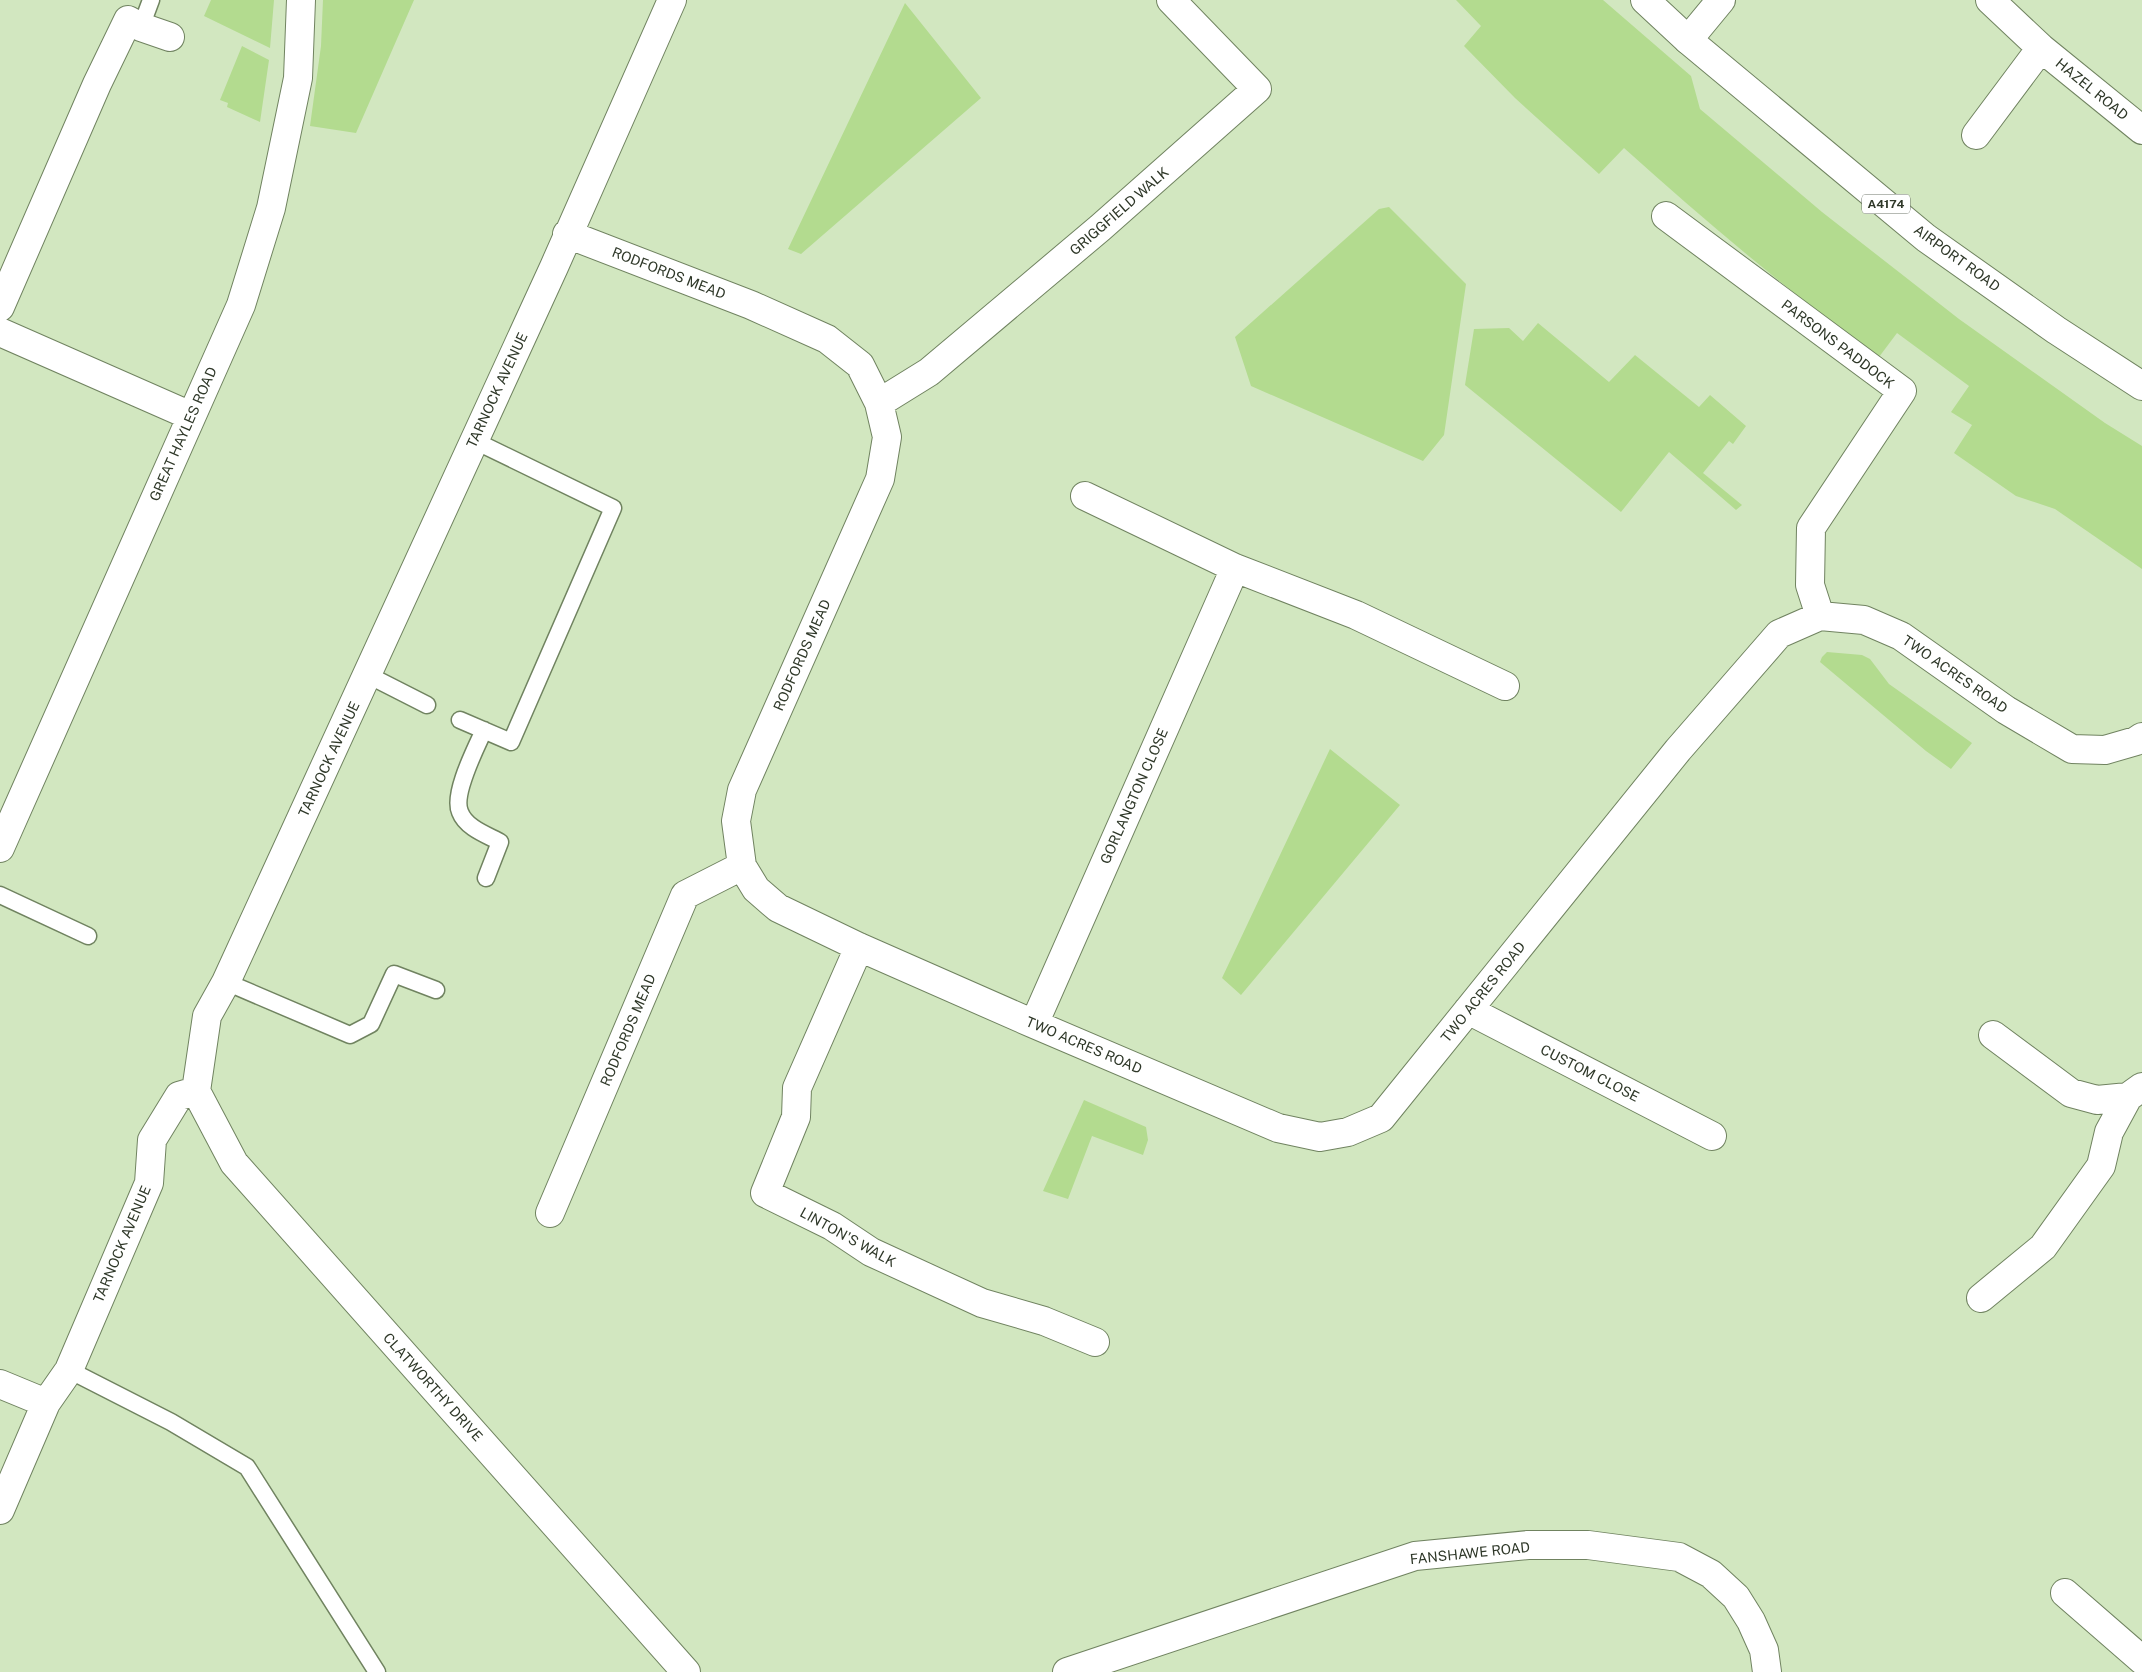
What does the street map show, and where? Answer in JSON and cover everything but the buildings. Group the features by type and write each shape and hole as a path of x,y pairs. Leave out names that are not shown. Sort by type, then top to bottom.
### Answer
{"main road":[{"name":"GREAT HAYLES ROAD","path":"0,848 241,305 271,208 298,78 302,0"},
{"name":"TARNOCK AVENUE","path":"0,1510 46,1403 68,1370 149,1183 152,1140 179,1096 196,1091 207,1016 226,982 368,675 473,440 554,267 672,0"},
{"name":"GRIGGFIELD WALK","path":"879,403 928,372 1100,228 1256,89 1171,0"},
{"name":"AIRPORT ROAD","path":"1645,0 1688,40 1926,238 2056,330 2142,386"},
{"path":"1688,40 1720,0"},
{"name":"HAZEL ROAD","path":"1990,0 2041,48 2142,130"},
{"path":"0,307 97,84 128,20 141,27 170,37"},
{"path":"1976,135 2041,48"},
{"name":"PARSONS PADDOCK","path":"1666,216 1902,392 1811,528 1810,585 1820,616"},
{"name":"RODFORDS MEAD","path":"550,1213 685,895 742,866 736,821 742,790 880,478 886,437 879,403 860,365 827,339 751,305 567,234"},
{"path":"0,332 191,416"},
{"path":"1085,496 1235,568 1356,615 1505,686"},
{"name":"GORLANGTON CLOSE","path":"1034,1024 1235,568"},
{"name":"TWO ACRES ROAD","path":"742,866 756,889 778,908 859,946 1034,1024 1278,1128 1320,1137 1348,1132 1380,1118 1678,750 1779,634 1820,616 1864,620 1901,636 2006,710 2072,749 2105,750 2136,741 2142,737"},
{"name":"LINTON'S WALK","path":"859,946 797,1088 796,1117 765,1193 832,1226 871,1252 982,1302 1044,1321 1095,1342"},
{"name":"CUSTOM CLOSE","path":"1468,1010 1712,1136"},
{"path":"1993,1035 2071,1094 2098,1100 2135,1092"},
{"name":"CLATWORTHY DRIVE","path":"196,1091 234,1163 686,1672"},
{"path":"1981,1298 2043,1246 2101,1166 2109,1132 2135,1092"},
{"path":"0,1384 46,1403"},
{"name":"FANSHAWE ROAD","path":"1067,1672 1415,1556 1528,1546 1580,1545 1679,1556 1711,1574 1736,1597 1751,1621 1764,1650 1767,1672"},
{"path":"2064,1593 2142,1660"}],"lane":[{"path":"141,27 151,0"},
{"path":"460,720 510,742 612,508 473,440"},
{"path":"368,675 427,705"},
{"path":"484,730 459,794 459,812 471,826 500,842 486,878"},
{"path":"0,895 88,936"},
{"path":"226,982 350,1035 371,1024 394,974 436,990"},
{"path":"68,1370 171,1422 248,1467 377,1672"}],"green space":[{"path":"211,0 274,0 270,48 204,16"},
{"path":"323,0 414,0 356,133 310,126 321,46"},
{"path":"1456,0 1603,0 1691,76 1700,109 1822,212 1959,319 2105,423 2142,446 2142,569 2055,509 2016,496 1954,453 1972,425 1951,412 1969,386 1897,333 1879,357 1749,256 1624,148 1599,174 1515,98 1464,46 1481,26"},
{"path":"905,3 981,98 801,254 788,249"},
{"path":"242,46 269,60 260,122 227,107 228,103 220,100"},
{"path":"1389,207 1466,284 1444,435 1423,461 1251,386 1235,337 1379,209"},
{"path":"1538,323 1609,382 1635,355 1699,407 1710,395 1746,426 1733,444 1729,441 1703,473 1742,505 1736,510 1669,452 1621,512 1465,385 1474,329 1509,328 1523,341"},
{"path":"1827,652 1862,655 1870,659 1889,684 1972,743 1951,769 1926,751 1820,662"},
{"path":"1330,749 1400,805 1241,995 1222,978"},
{"path":"1084,1100 1146,1127 1148,1140 1143,1155 1092,1136 1068,1199 1043,1191"}]}
